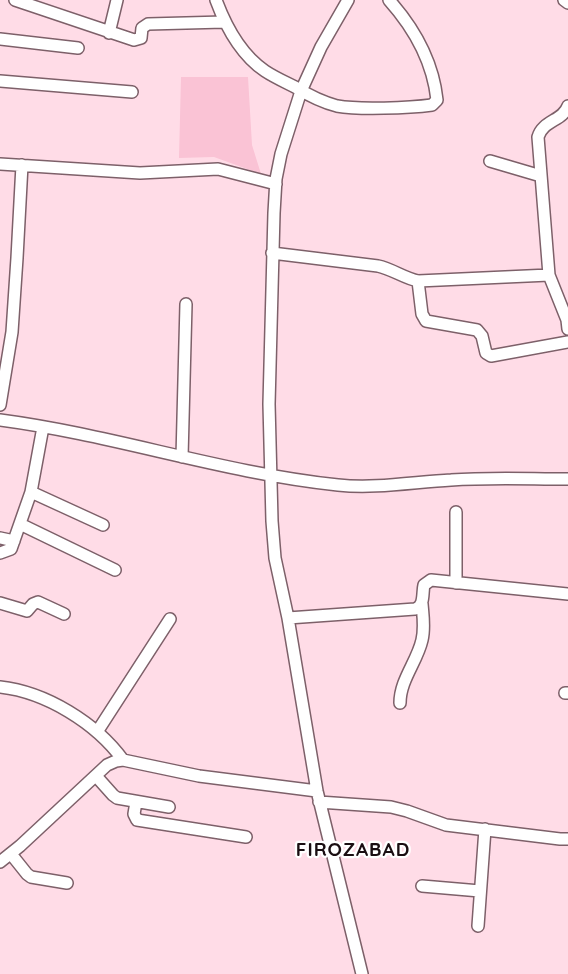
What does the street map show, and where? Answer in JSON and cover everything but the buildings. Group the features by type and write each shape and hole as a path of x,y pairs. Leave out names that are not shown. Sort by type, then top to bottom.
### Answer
{"street":[{"path":"15,0 37,4 109,33 134,40 141,38 142,28 148,24 224,22"},
{"path":"109,33 117,0"},
{"path":"216,0 224,22 253,62 301,91 322,100 344,106 366,108 426,106 435,103 437,100 436,93 423,51 406,20 389,0"},
{"path":"348,0 321,47 301,91 283,147 276,184 272,253 269,404 273,541 278,575 288,618 318,797 362,974"},
{"path":"564,0 568,3"},
{"path":"0,39 78,48"},
{"path":"0,81 132,92"},
{"path":"568,106 564,114 549,122 538,137 549,275 567,320 568,329"},
{"path":"490,161 541,176"},
{"path":"0,164 140,174 218,169 276,184"},
{"path":"0,405 13,312 22,165"},
{"path":"272,253 378,266 393,270 410,280 418,282 549,275"},
{"path":"418,282 422,314 426,321 477,330 482,336 486,353 491,356 568,342"},
{"path":"182,457 186,304"},
{"path":"0,420 43,427 271,477 352,486 498,477 568,479"},
{"path":"0,554 11,549 31,492 43,427"},
{"path":"31,492 103,525"},
{"path":"456,512 456,583"},
{"path":"20,524 115,570"},
{"path":"0,538 14,541"},
{"path":"400,703 402,688 422,641 424,625 423,588 427,582 431,580 568,594"},
{"path":"0,603 27,611 32,604 38,602 64,614"},
{"path":"288,618 415,609 422,604"},
{"path":"97,732 170,619"},
{"path":"0,687 38,695 81,720 113,747 123,760"},
{"path":"67,883 31,877 3,859 107,765 123,760 185,774 407,810 446,824 568,839"},
{"path":"96,776 117,798 169,807"},
{"path":"136,802 134,814 137,820 246,837"},
{"path":"478,926 485,829"},
{"path":"422,886 480,891"}],"shaded area":[{"path":"181,77 248,77 252,145 261,174 214,157 179,158"}],"district":[{"name":"FIROZABAD","path":"353,850"}]}
